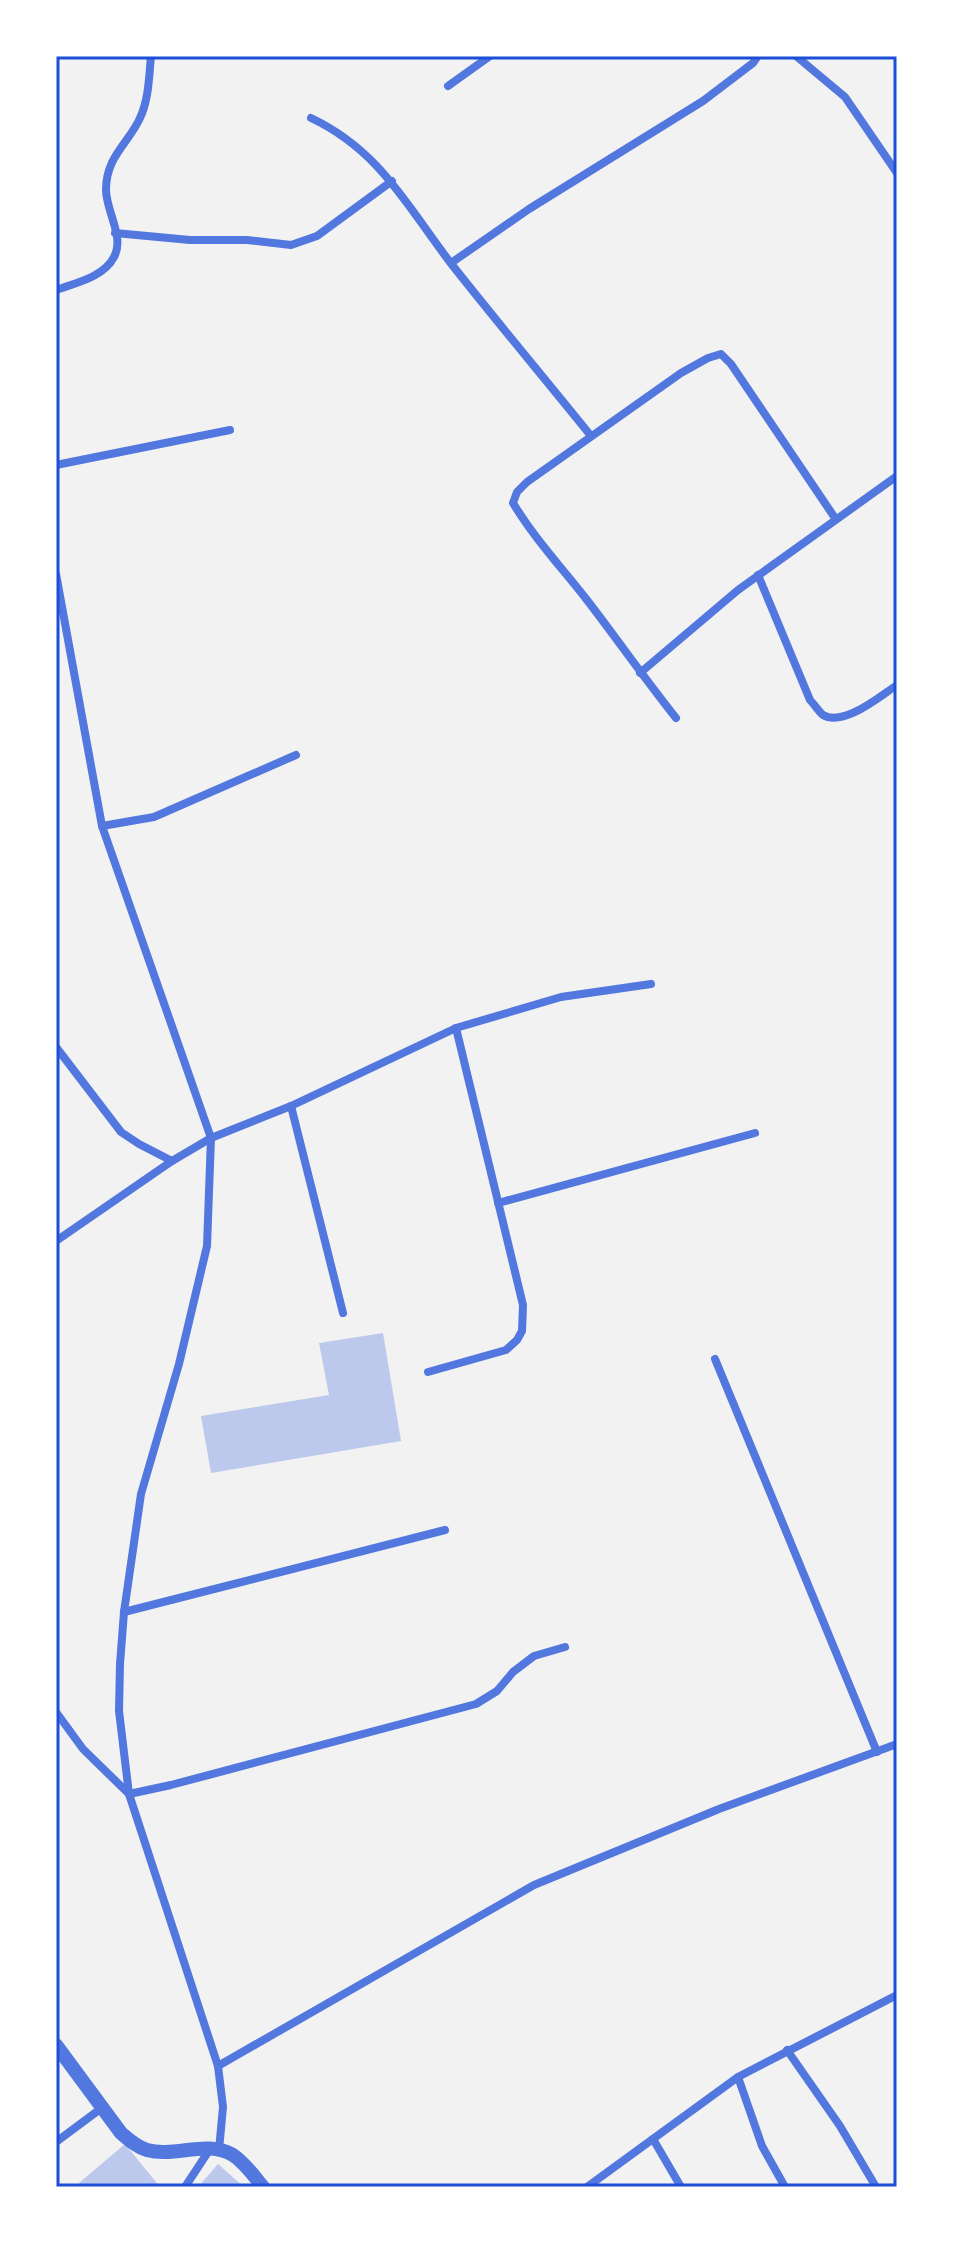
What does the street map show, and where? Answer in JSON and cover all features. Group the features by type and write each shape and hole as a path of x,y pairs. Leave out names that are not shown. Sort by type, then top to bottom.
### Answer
{"street":[{"path":"56,290 99,273 116,255 118,245 106,190 110,167 140,119 147,96 151,56"},
{"path":"448,86 490,56"},
{"path":"451,263 529,209 703,101 758,56"},
{"path":"796,56 845,97 897,173"},
{"path":"311,118 331,127 360,148 392,181 451,263 591,436"},
{"path":"115,233 291,245 317,236 392,181"},
{"path":"676,718 524,521 513,503 517,492 681,373 721,354 731,364 835,518"},
{"path":"56,465 230,430"},
{"path":"640,673 758,575 897,476"},
{"path":"56,574 102,826 211,1138 207,1246 179,1364 141,1494 124,1612 120,1664 119,1711 129,1794 218,2066 223,2107 215,2150 185,2187"},
{"path":"758,575 810,700 823,715 837,718 849,716 897,685"},
{"path":"102,826 154,817 296,755"},
{"path":"56,1241 172,1161 211,1138 291,1106 456,1028 561,997 651,984"},
{"path":"428,1372 506,1350 522,1331 523,1305 456,1028"},
{"path":"56,1047 121,1132 172,1161"},
{"path":"291,1106 343,1313"},
{"path":"498,1203 755,1133"},
{"path":"715,1359 877,1752"},
{"path":"124,1612 445,1530"},
{"path":"129,1794 476,1704 497,1691 513,1672 534,1656 565,1647"},
{"path":"56,1712 83,1749 129,1794"},
{"path":"218,2066 534,1885 719,1809 897,1744"},
{"path":"587,2187 738,2077 897,1995"},
{"path":"56,2045 121,2133 134,2144 158,2152 215,2150 231,2153 263,2187"},
{"path":"787,2050 840,2126 876,2187"},
{"path":"738,2077 762,2146 785,2187"},
{"path":"56,2142 103,2107"},
{"path":"653,2139 681,2187"}],"building":[{"path":"383,1333 401,1441 211,1473 201,1416 329,1395 319,1343"},
{"path":"125,2144 160,2187 82,2187 79,2183"},
{"path":"218,2164 244,2187 198,2187"}]}
